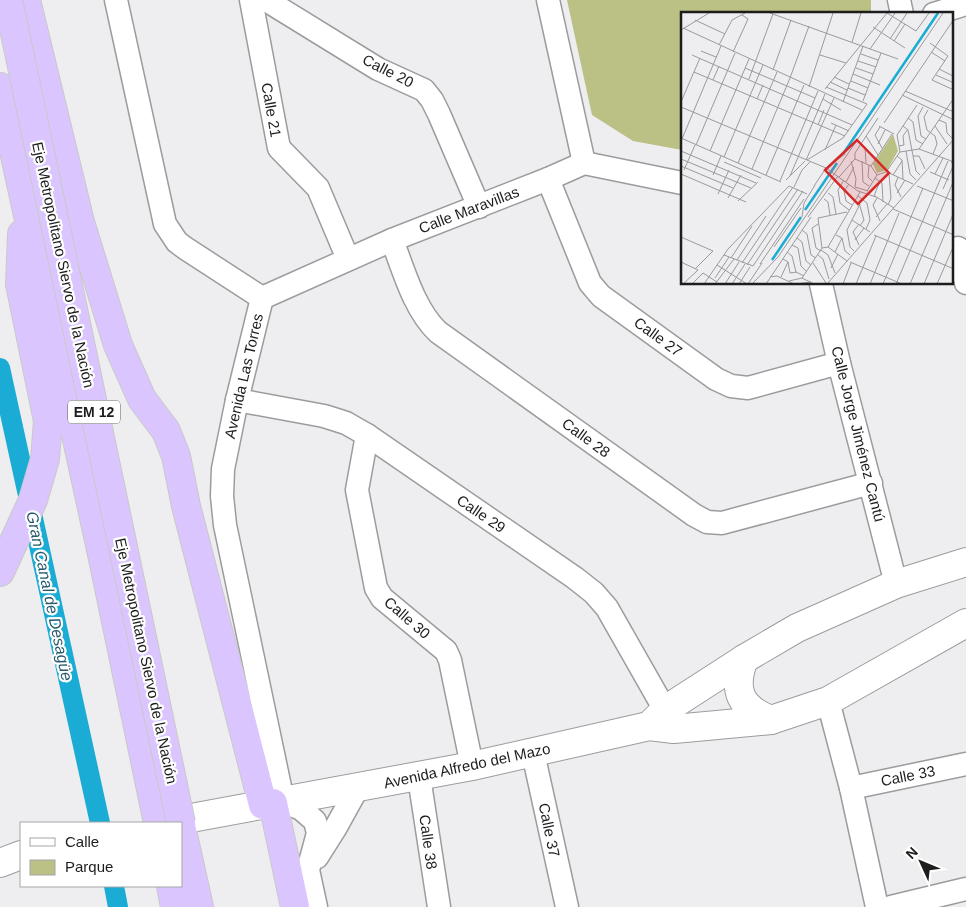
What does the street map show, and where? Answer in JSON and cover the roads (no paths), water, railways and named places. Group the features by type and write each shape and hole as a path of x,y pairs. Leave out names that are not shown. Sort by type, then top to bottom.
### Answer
{"highway":[{"name":"Eje Metropolitano Siervo de la Nación","path":"8,0 181,822"},
{"path":"26,0 80,222 118,345 142,399 166,432 176,456 186,506 273,803 295,907"},
{"name":"Eje Metropolitano Siervo de la Nación","path":"0,87 102,554 158,822"},
{"path":"0,572 35,492 45,459 48,421 20,284 24,197"},
{"name":"Eje Metropolitano Siervo de la Nación","path":"182,829 198,907"},
{"path":"171,887 175,907"}],"street":[{"name":"Calle 21","path":"251,0 279,148 318,188 348,259"},
{"name":"Calle 20","path":"266,0 378,69 424,90 439,114 479,207"},
{"path":"548,0 584,163 681,183"},
{"name":"Avenida Las Torres","path":"119,1 164,224 177,242 262,298 237,400 223,469 222,496 225,525 273,803"},
{"path":"940,12 966,4"},
{"name":"Calle Maravillas","path":"262,298 392,240 479,207 584,163"},
{"name":"Calle 27","path":"548,179 590,283 601,296 716,379 731,386 748,388 839,363"},
{"name":"Calle 28","path":"392,240 420,309 427,322 438,332 694,515 707,522 722,523 871,483"},
{"path":"959,248 966,283"},
{"name":"Calle Jorge Jiménez Cantú","path":"823,285 839,363 896,584"},
{"name":"Calle 29","path":"237,400 324,416 346,423 367,435 574,578 594,594 607,608 657,718"},
{"name":"Calle 30","path":"367,435 357,490 376,588 382,598 446,651 450,660 472,766"},
{"name":"Avenida Alfredo del Mazo","path":"169,822 357,789 533,753 657,718 744,659 797,628 896,584 966,562"},
{"name":"Avenida Alfredo del Mazo","path":"657,718 674,729 771,720 828,701 966,623"},
{"path":"744,659 738,680 740,697 747,707 771,720"},
{"path":"828,701 851,788 877,907"},
{"name":"Calle 37","path":"533,753 567,907"},
{"name":"Calle 33","path":"851,788 966,764"},
{"name":"Calle 38","path":"419,777 439,907"},
{"path":"308,870 336,827 357,789"},
{"path":"273,803 301,809 315,821 318,833 308,870 316,907"},
{"path":"0,863 20,855"},
{"path":"890,907 966,889"}],"waterway":[{"name":"Gran Canal de Desagüe","path":"0,368 100,822"},
{"name":"Gran Canal de Desagüe","path":"114,887 118,907"}]}
